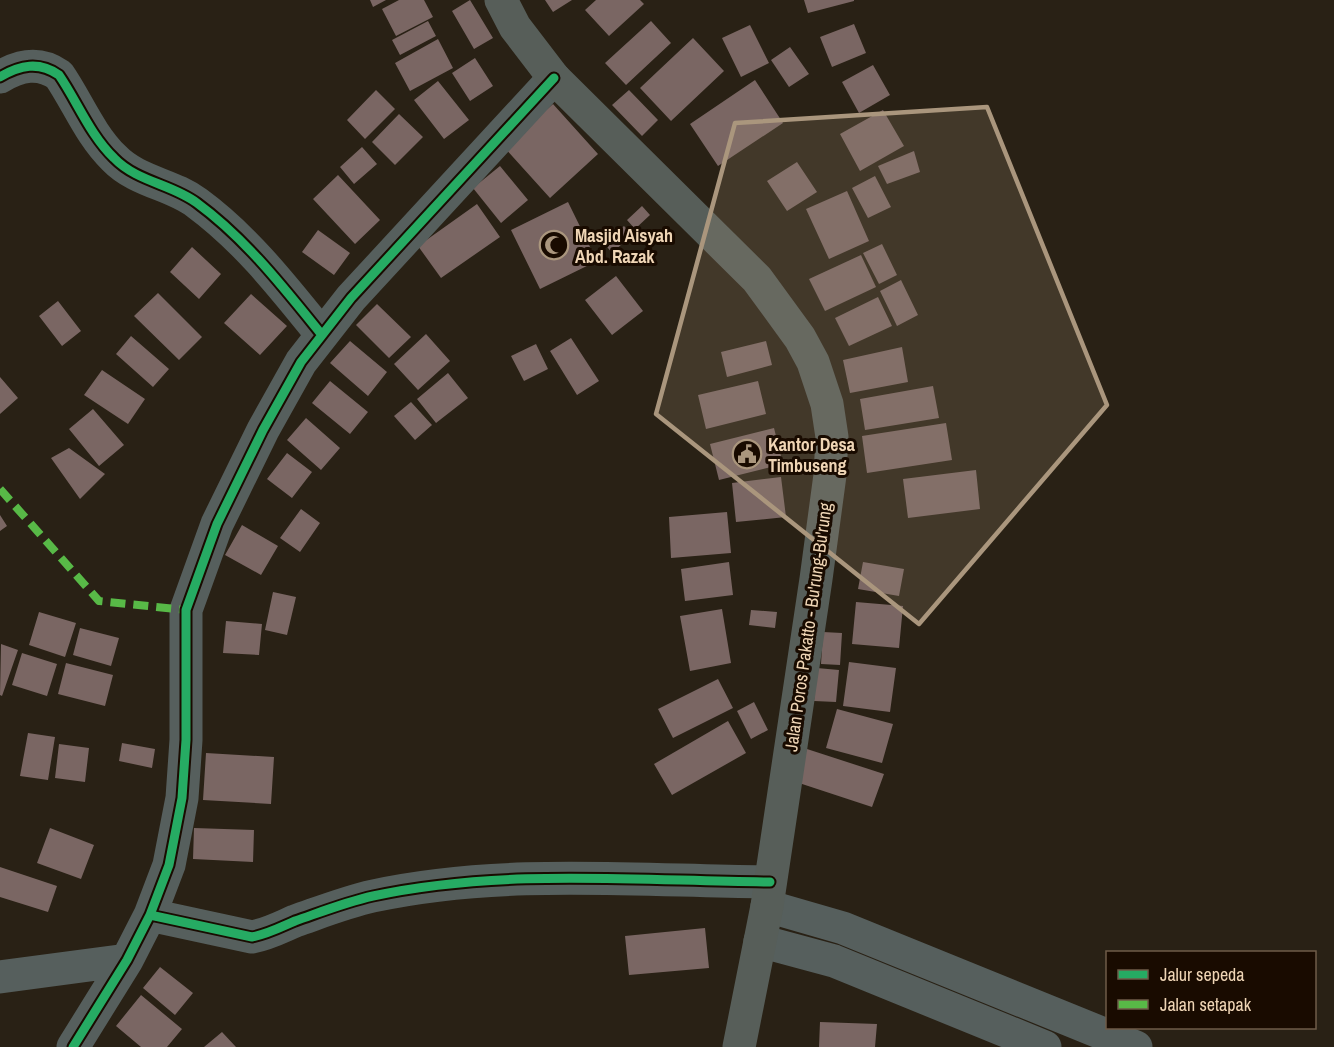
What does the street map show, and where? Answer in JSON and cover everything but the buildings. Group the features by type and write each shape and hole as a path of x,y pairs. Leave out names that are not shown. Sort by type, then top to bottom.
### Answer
{"main road":[{"name":"Jalan Poros Pakatto - Bu'rung-Bu'rung","path":"501,0 515,27 554,78 757,279 800,338 813,362 827,404 832,437 830,475 769,894 740,1047"}],"street":[{"path":"0,77 31,65 50,69 58,75 112,156 128,172 195,201 230,230 272,274 322,335"},
{"path":"73,1047 127,960 150,915 169,865 183,798 186,740 186,610 217,524 253,451 301,362 351,298 554,78"},
{"path":"150,915 252,937 267,934 334,906 375,896 457,884 530,878 769,894 843,928 1136,1047"},
{"path":"834,961 843,928"},
{"path":"760,941 834,961 1045,1047"},
{"path":"0,977 127,960"},
{"path":"944,1005 955,974"}],"highlighted area":[{"path":"987,107 1107,405 919,624 656,414 735,123"}],"marked path":[{"path":"0,489 99,601 186,610"}],"cycle path":[{"path":"0,77 22,67 30,66 44,68 59,75 91,128 114,158 144,178 177,191 215,217 264,265 322,335"},
{"path":"73,1047 127,960 150,915 169,865 182,798 186,740 186,610 217,524 263,430 301,362 351,298 554,78"},
{"path":"150,915 252,937 363,898 422,887 471,882 571,878 770,882"}],"place":[{"name":"Masjid Aisyah Abd. Razak","path":"554,245"},
{"name":"Kantor Desa Timbuseng","path":"747,454"}]}
